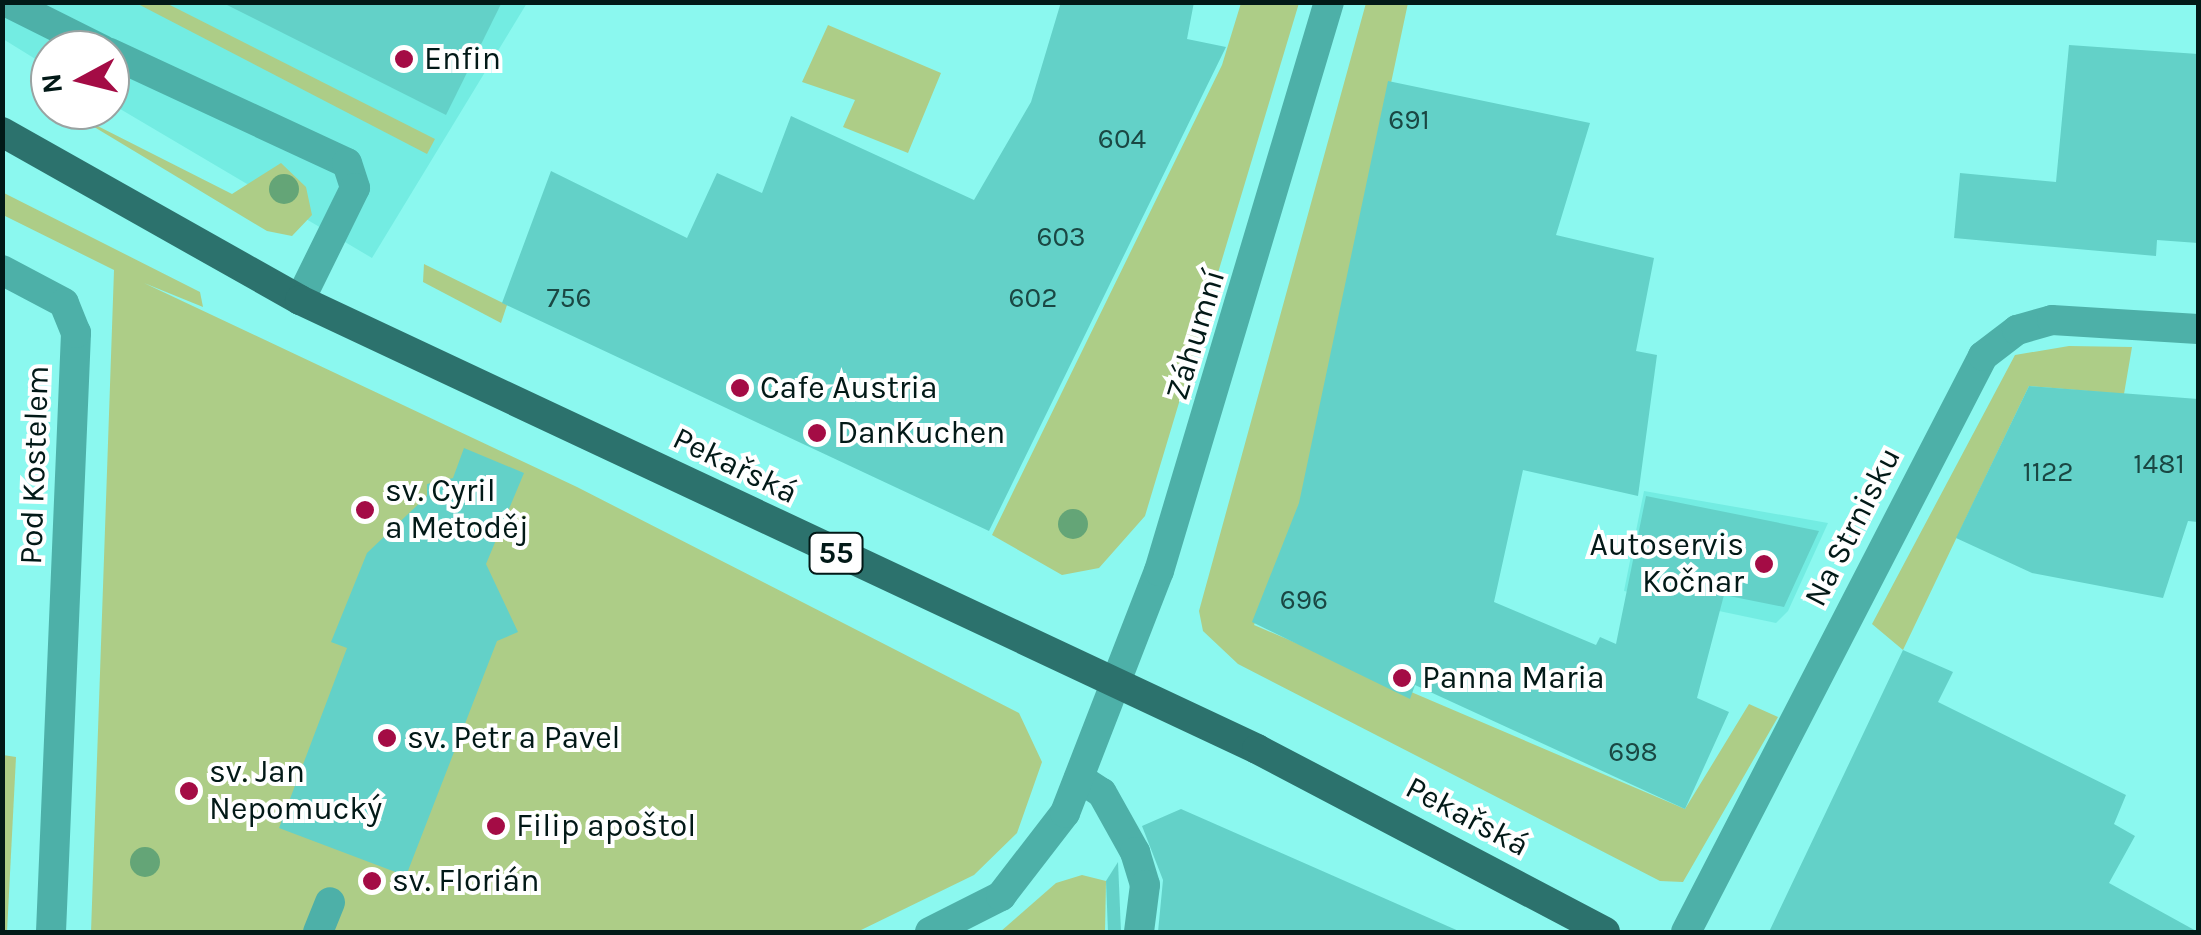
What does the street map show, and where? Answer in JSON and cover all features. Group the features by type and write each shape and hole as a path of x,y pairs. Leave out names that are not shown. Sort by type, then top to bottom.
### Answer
{"main road":[{"name":"Pekařská","path":"2,132 300,300 1116,682 1605,932"}],"street":[{"path":"7,2 63,30"},
{"name":"Záhumní","path":"930,932 1020,879 1079,778 1159,572 1329,2"},
{"path":"130,63 347,162 355,188 300,300"},
{"name":"Pod Kostelem","path":"2,270 64,303 76,332 51,932"},
{"name":"Na Strnisku","path":"1686,932 1982,356 2017,330 2052,320 2198,328"},
{"path":"1079,778 1102,793 1136,852 1146,885 1139,932"},
{"path":"318,932 330,902"}],"shaded area":[{"path":"3,3 527,3 372,258 130,115 130,30 30,30 30,56 3,39"},
{"path":"136,3 166,3 435,139 427,154"},
{"path":"1241,3 1299,3 1145,516 1099,568 1062,575 992,535 1222,65"},
{"path":"1366,3 1408,3 1301,507 1254,625 1685,809 1749,704 1778,717 1683,882 1660,881 1238,664 1203,631 1199,611"},
{"path":"828,25 941,73 908,153 843,127 855,100 802,82"},
{"path":"99,130 232,194 281,163 306,187 312,215 292,236 267,231"},
{"path":"2,192 200,292 203,307 144,283 577,487 1019,713 1042,762 1017,833 974,875 857,932 91,932 114,270 3,215"},
{"path":"424,264 507,305 501,323 423,282"},
{"path":"2069,346 2132,347 2124,394 2029,386 1903,650 1872,624 2015,355"},
{"path":"1644,491 1828,523 1788,611 1776,623 1624,591"},
{"path":"3,755 16,757 7,932 2,932"},
{"path":"1082,875 1106,881 1105,932 1000,932 1056,883"}],"building":[{"name":"Enfin","path":"221,2 502,2 446,115"},
{"path":"1061,2 1194,2 1187,39 1226,47 989,531 502,303 551,171 687,238 717,173 762,193 791,116 974,200 1031,102"},
{"path":"2069,45 2198,54 2198,243 2157,240 2156,256 1954,238 1960,173 2056,182"},
{"path":"1388,81 1590,123 1556,235 1654,258 1636,351 1657,355 1638,496 1523,470 1494,602 1596,645 1600,637 1616,644 1646,496 1819,531 1784,607 1724,595 1697,698 1729,712 1685,809 1415,685 1410,699 1252,622 1299,503"},
{"path":"2029,386 2198,399 2198,522 2188,521 2163,598 2032,573 1956,538"},
{"name":"sv. Petr a Pavel","path":"464,448 524,473 486,564 518,632 497,641 406,876 279,828 347,648 331,642 367,553 427,496 427,484 453,478"},
{"path":"1903,650 1953,672 1938,702 2126,795 2114,824 2135,836 2109,883 2198,932 1769,932"},
{"path":"1181,809 1461,932 1158,932 1163,880 1142,826"},
{"path":"1118,862 1121,932 1108,932 1106,881"}],"place":[{"name":"Enfin","path":"404,59"},
{"name":"Cafe Austria","path":"740,388"},
{"name":"DanKuchen","path":"817,433"},
{"name":"sv. Cyril a Metoděj","path":"365,510"},
{"name":"Autoservis Kočnar","path":"1764,564"},
{"name":"Panna Maria","path":"1402,678"},
{"name":"sv. Petr a Pavel","path":"387,738"},
{"name":"sv. Jan Nepomucký","path":"189,791"},
{"name":"Filip apoštol","path":"496,826"},
{"name":"sv. Florián","path":"372,881"}]}
